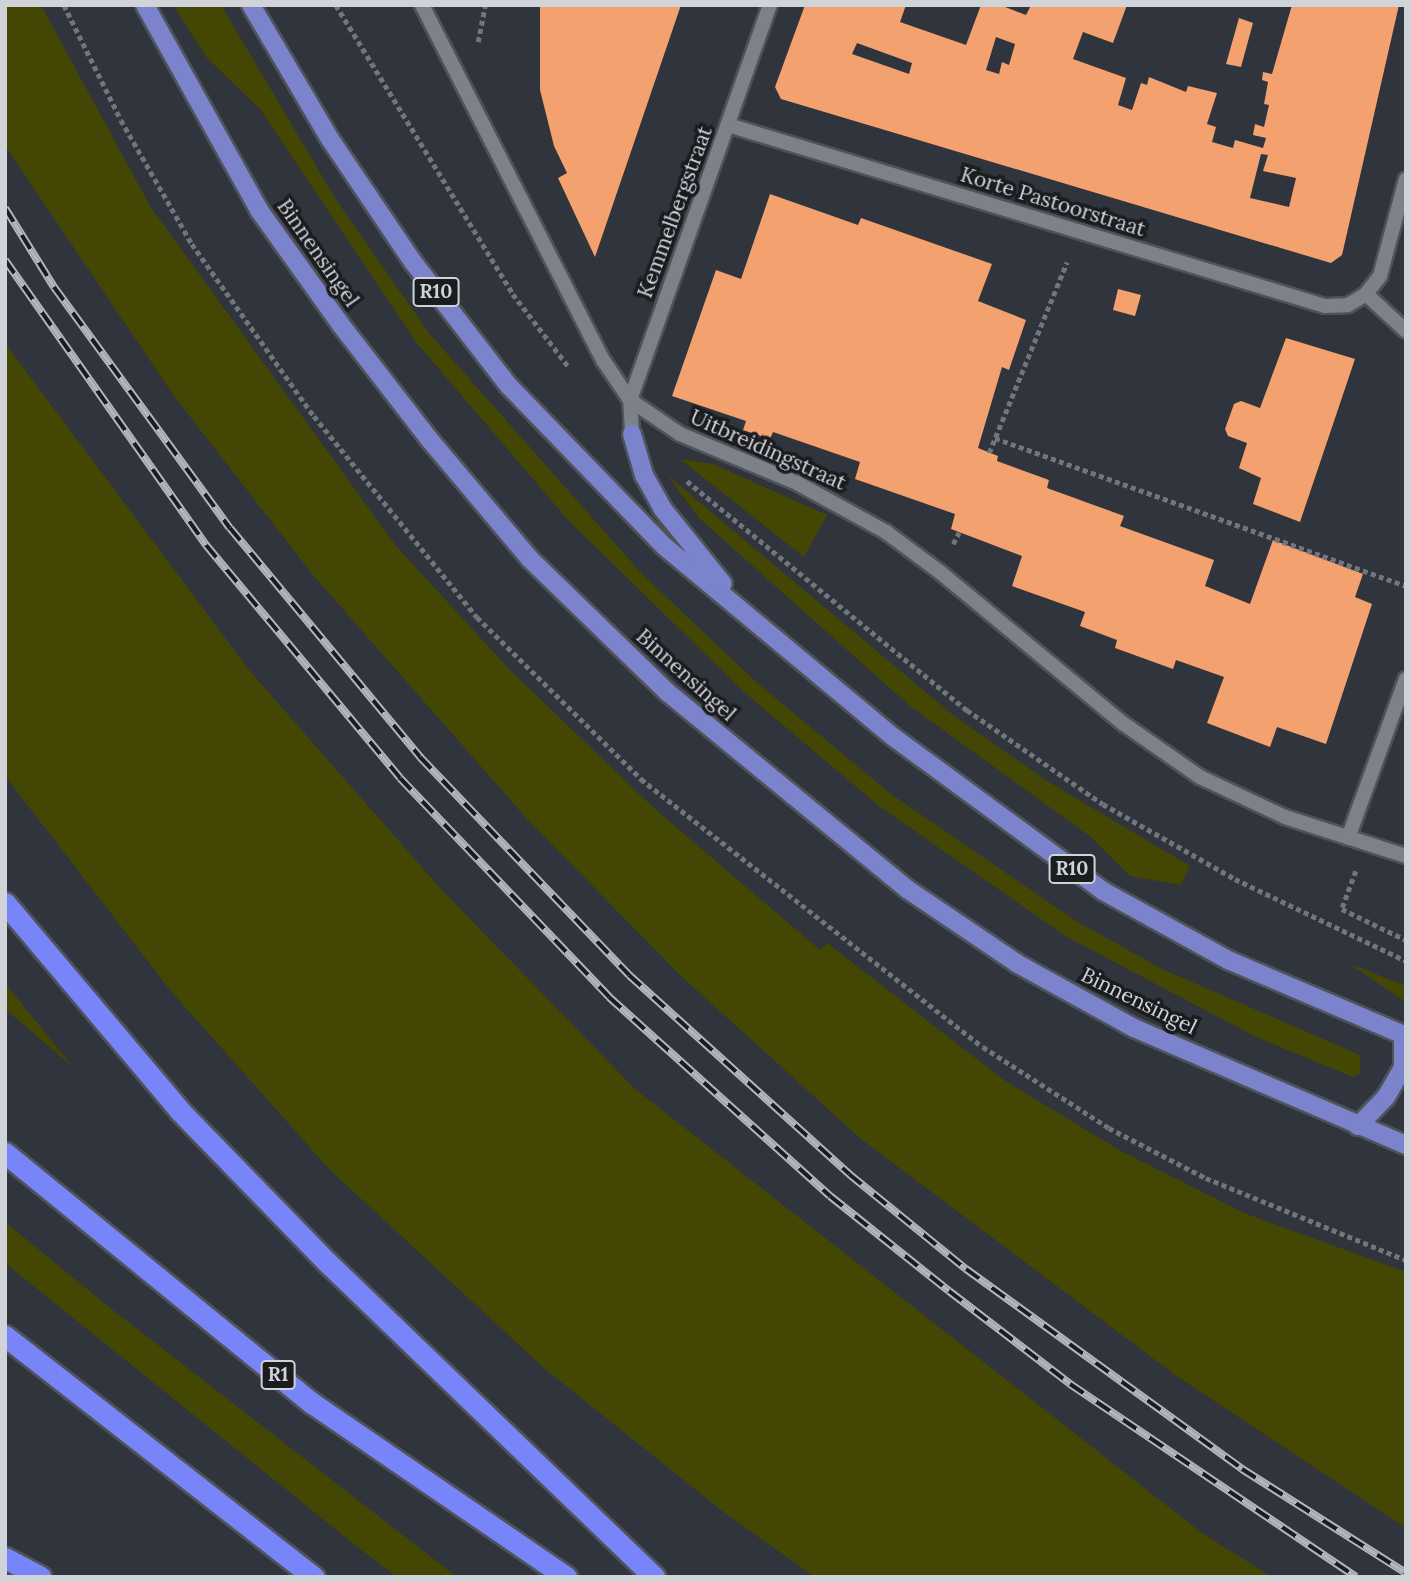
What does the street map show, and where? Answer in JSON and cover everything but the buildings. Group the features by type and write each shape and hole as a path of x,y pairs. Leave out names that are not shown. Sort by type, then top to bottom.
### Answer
{"highway":[{"path":"5,903 180,1111 358,1293 654,1577"},
{"name":"R1","path":"5,1153 312,1403 566,1577"},
{"path":"5,1336 314,1577"},
{"path":"5,1558 40,1577"}],"main road":[{"name":"Binnensingel","path":"145,5 259,210 349,335 530,559 666,691 906,889 1018,964 1134,1028 1406,1145"},
{"name":"R10","path":"251,5 330,139 414,262 509,386 664,545 775,640 980,804 1102,891 1228,960 1404,1036"},
{"path":"632,434 644,475 662,508 691,548 775,640"},
{"path":"1358,1126 1387,1097 1403,1068 1404,1036"}],"street":[{"name":"Uitbreidingstraat","path":"422,5 603,360 630,400 680,434 797,483 886,532 940,572 1124,724 1200,777 1285,817 1406,856"},
{"name":"Kemmelbergstraat","path":"632,434 630,400 770,5"},
{"name":"Korte Pastoorstraat","path":"728,125 1325,306 1348,305 1366,294"},
{"path":"1404,333 1366,294 1389,253 1406,179"},
{"path":"1348,838 1406,679"}],"path":[{"path":"336,5 513,294 570,368"},
{"path":"989,453 1079,232"},
{"path":"995,438 1406,586"},
{"path":"684,479 967,710 1103,804 1270,898 1406,961"},
{"path":"1342,909 1406,940"}],"shaded area":[{"path":"5,5 41,5 150,206 396,546 510,670 656,810 820,950 827,943 1004,1080 1119,1150 1244,1213 1406,1272 1406,1528 1178,1377 861,1139 680,975 528,820 313,575 174,396 12,156 5,144"},
{"path":"173,5 221,5 335,198 428,332 642,574 754,680 891,794 1076,921 1162,969 1360,1055 1360,1073 1353,1077 1256,1037 1067,937 879,806 744,692 568,520 416,342 260,109 207,58"},
{"path":"5,343 249,670 440,888 635,1089 1202,1533 1272,1577 815,1577 726,1514 545,1369 329,1169 170,990 5,776"},
{"path":"680,459 713,464 827,515 804,557"},
{"path":"667,475 953,715 1047,781 1190,866 1181,885 1130,876 1091,837 910,706 699,518"},
{"path":"1348,963 1406,986 1406,1002"},
{"path":"5,983 72,1066 5,1009"},
{"path":"5,1222 114,1311 457,1577 397,1577 360,1549 5,1263"}],"railway":[{"path":"5,208 54,287 230,528 420,757 629,975 849,1174 966,1269 1242,1469 1406,1573"},
{"path":"5,260 206,545 400,778 609,997 830,1196 949,1291 1070,1384 1356,1577"}]}
